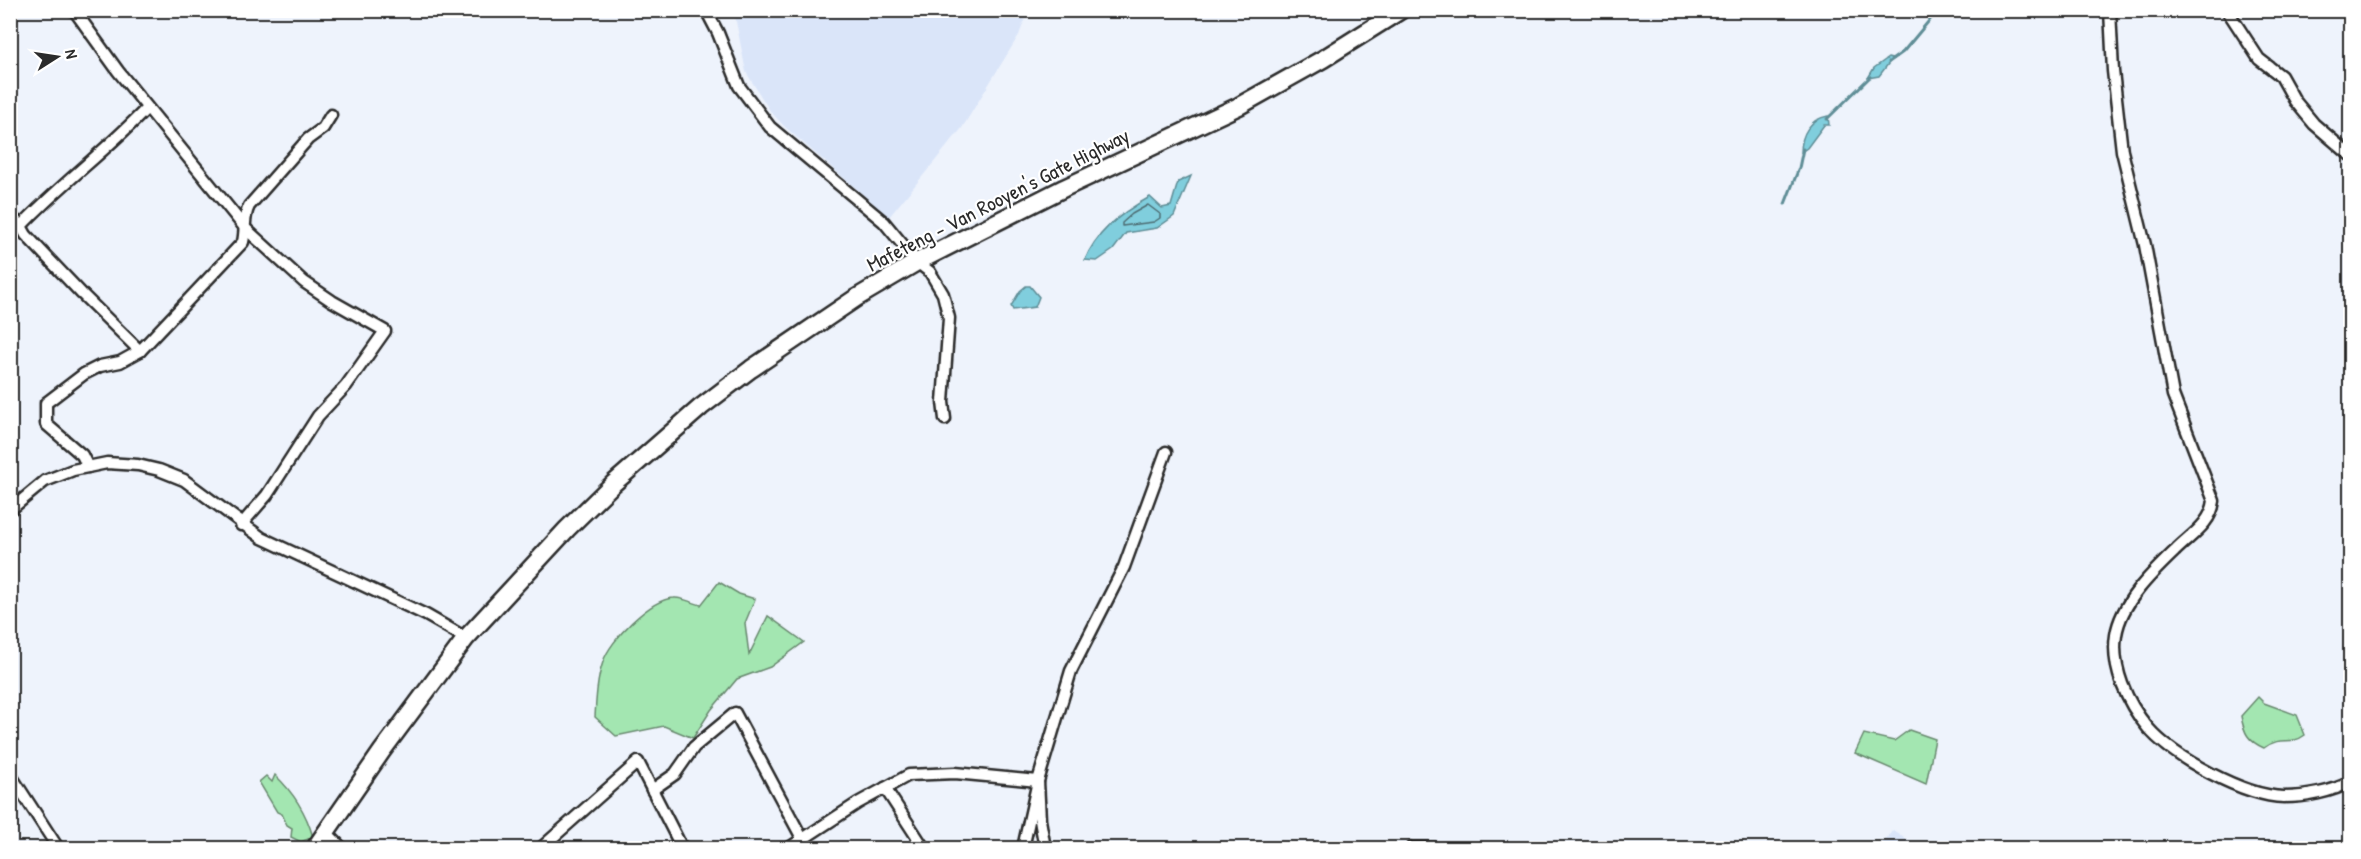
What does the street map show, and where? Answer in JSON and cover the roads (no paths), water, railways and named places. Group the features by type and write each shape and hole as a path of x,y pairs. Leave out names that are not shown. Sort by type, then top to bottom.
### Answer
{"main road":[{"name":"Mafeteng - Van Rooyen's Gate Highway","path":"315,849 382,751 466,638 567,529 657,444 751,369 856,298 917,262 1064,188 1239,106 1323,59 1401,10"}],"street":[{"path":"74,10 147,108 246,229 304,282 385,331 346,386 318,416 267,495 241,525"},
{"path":"706,10 718,33 739,86 770,128 884,222 917,262 930,272 943,294 949,318 943,402 945,419"},
{"path":"2110,10 2113,71 2122,151 2145,245 2173,395 2214,501 2211,514 2203,525 2148,579 2124,613 2116,637 2120,680 2148,728 2189,760 2231,785 2267,795 2285,797 2319,792 2350,782"},
{"path":"2227,10 2259,59 2281,76 2295,101 2314,124 2350,155"},
{"path":"21,226 41,204 95,159 147,108"},
{"path":"88,467 82,454 46,424 46,403 84,374 100,366 120,362 140,351 243,242 246,229 244,217 249,206 308,139 323,128 331,116"},
{"path":"10,215 21,226 26,236 140,351"},
{"path":"1023,849 1038,781 1071,671 1124,567 1166,452"},
{"path":"10,510 45,481 73,470 107,463 138,465 159,470 184,480 241,525 295,555 426,615 466,638"},
{"path":"652,790 675,774 694,747 735,713 803,840"},
{"path":"541,849 638,762 682,849"},
{"path":"789,849 885,788 909,776 955,773 1038,781"},
{"path":"10,774 58,849"},
{"path":"1038,781 1040,820 1046,849"},
{"path":"885,788 924,849"},
{"path":"326,832 342,849"},
{"path":"1412,849 1435,848"}],"water":[{"path":"1888,58 1892,59 1879,76 1868,78 1874,68"},
{"path":"1828,116 1829,125 1824,125 1807,148 1801,152 1808,128 1816,120"},
{"path":"1191,176 1174,216 1157,228 1126,233 1113,250 1097,261 1085,260 1096,240 1112,223 1150,197 1162,208 1171,206 1178,182"},
{"path":"1026,286 1030,286 1039,297 1035,307 1013,310 1011,306"}],"waterway":[{"path":"1889,62 1903,52 1938,10"},
{"path":"1827,119 1870,77"},
{"path":"1785,204 1799,168 1803,149"}]}
